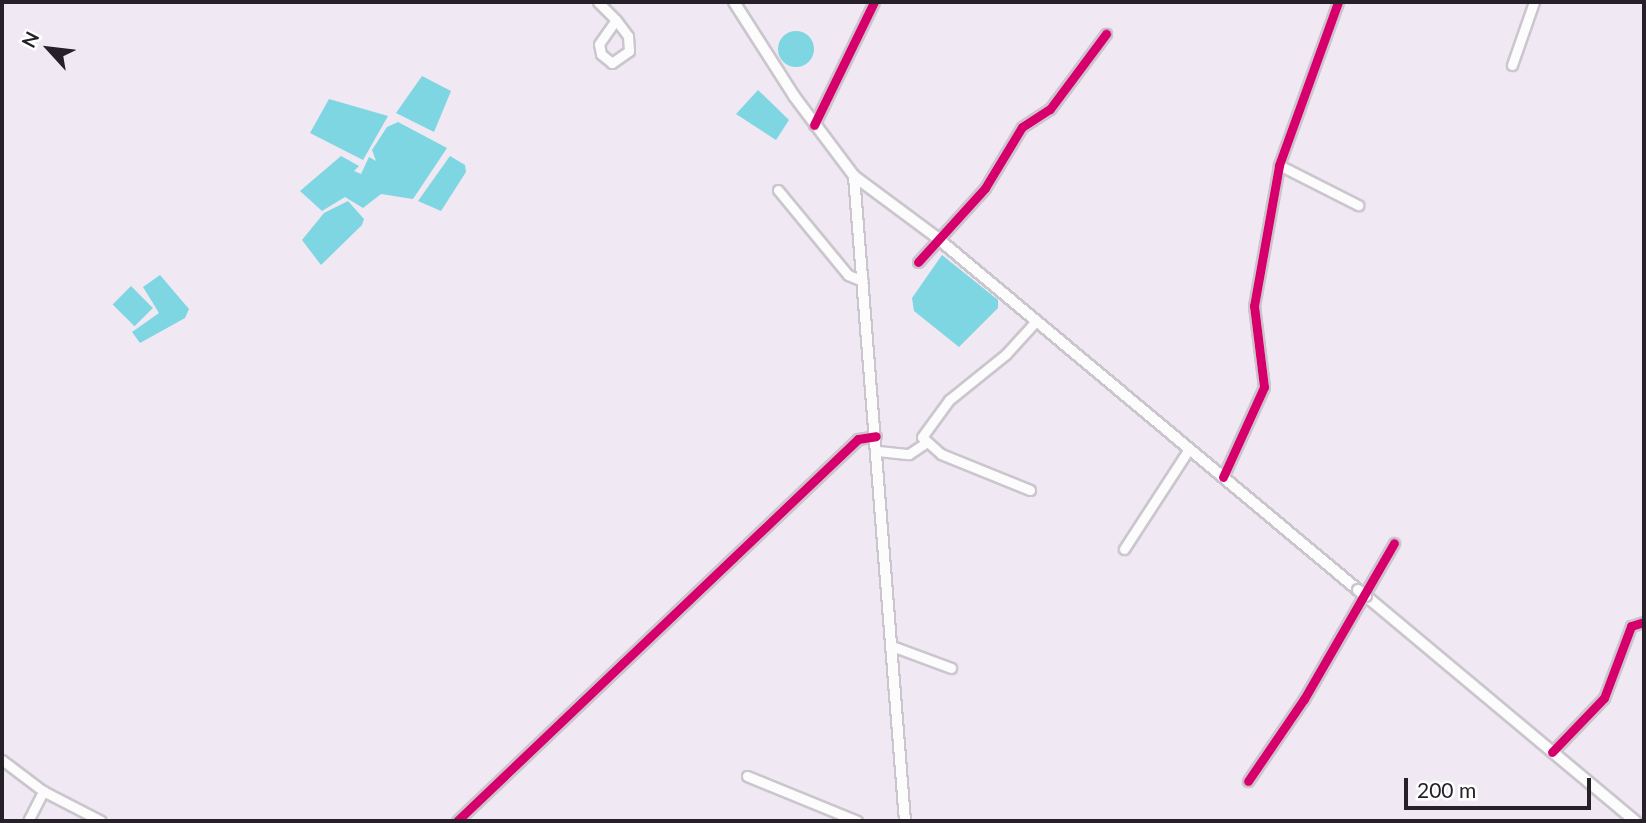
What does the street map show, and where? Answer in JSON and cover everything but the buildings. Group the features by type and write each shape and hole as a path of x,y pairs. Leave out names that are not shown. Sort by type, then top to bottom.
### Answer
{"main road":[{"path":"734,2 814,125 854,176 936,237 1635,821"},
{"path":"854,176 878,451 905,821"}],"street":[{"path":"598,2 617,20 628,36 629,51 612,63 601,54 599,44 617,20"},
{"path":"814,125 874,2"},
{"path":"1223,477 1264,387 1254,306 1279,165 1338,2"},
{"path":"1512,65 1534,2"},
{"path":"918,262 936,237 985,188 1022,127 1050,109 1106,34"},
{"path":"1279,165 1358,205"},
{"path":"778,190 848,275 863,281"},
{"path":"878,451 909,454 924,443 927,429 949,400 1006,354 1036,321"},
{"path":"457,821 858,439 876,436"},
{"path":"924,443 1030,490"},
{"path":"1124,549 1189,449"},
{"path":"1248,781 1304,699 1394,543"},
{"path":"1552,752 1604,698 1631,626 1644,622"},
{"path":"892,646 951,668"},
{"path":"2,760 43,791 101,821"},
{"path":"747,776 857,821"},
{"path":"27,821 43,791"}],"water":[{"path":"796,31 808,37 814,49 808,61 796,67 784,61 778,49 784,37"},
{"path":"422,76 451,91 434,132 396,113"},
{"path":"758,90 789,120 776,140 736,114"},
{"path":"329,99 388,116 363,160 310,133"},
{"path":"398,122 447,148 413,199 381,194 363,208 345,197 322,211 300,191 341,156 359,166 354,171 361,174 369,157 376,161 372,150 387,127"},
{"path":"450,156 465,165 466,172 441,211 418,201"},
{"path":"348,201 364,219 362,225 321,265 302,240 324,213"},
{"path":"942,255 998,300 998,308 959,347 914,311 912,298"},
{"path":"160,275 189,309 185,318 140,343 132,332 159,313 143,287"},
{"path":"131,286 153,308 135,326 113,304"}],"cycle path":[{"path":"814,125 874,2"},
{"path":"1223,477 1264,387 1254,306 1279,165 1338,2"},
{"path":"918,262 985,188 1022,127 1050,109 1106,34"},
{"path":"457,821 858,439 876,436"},
{"path":"1248,781 1304,699 1394,543"},
{"path":"1552,752 1604,698 1631,626 1644,622"}]}
